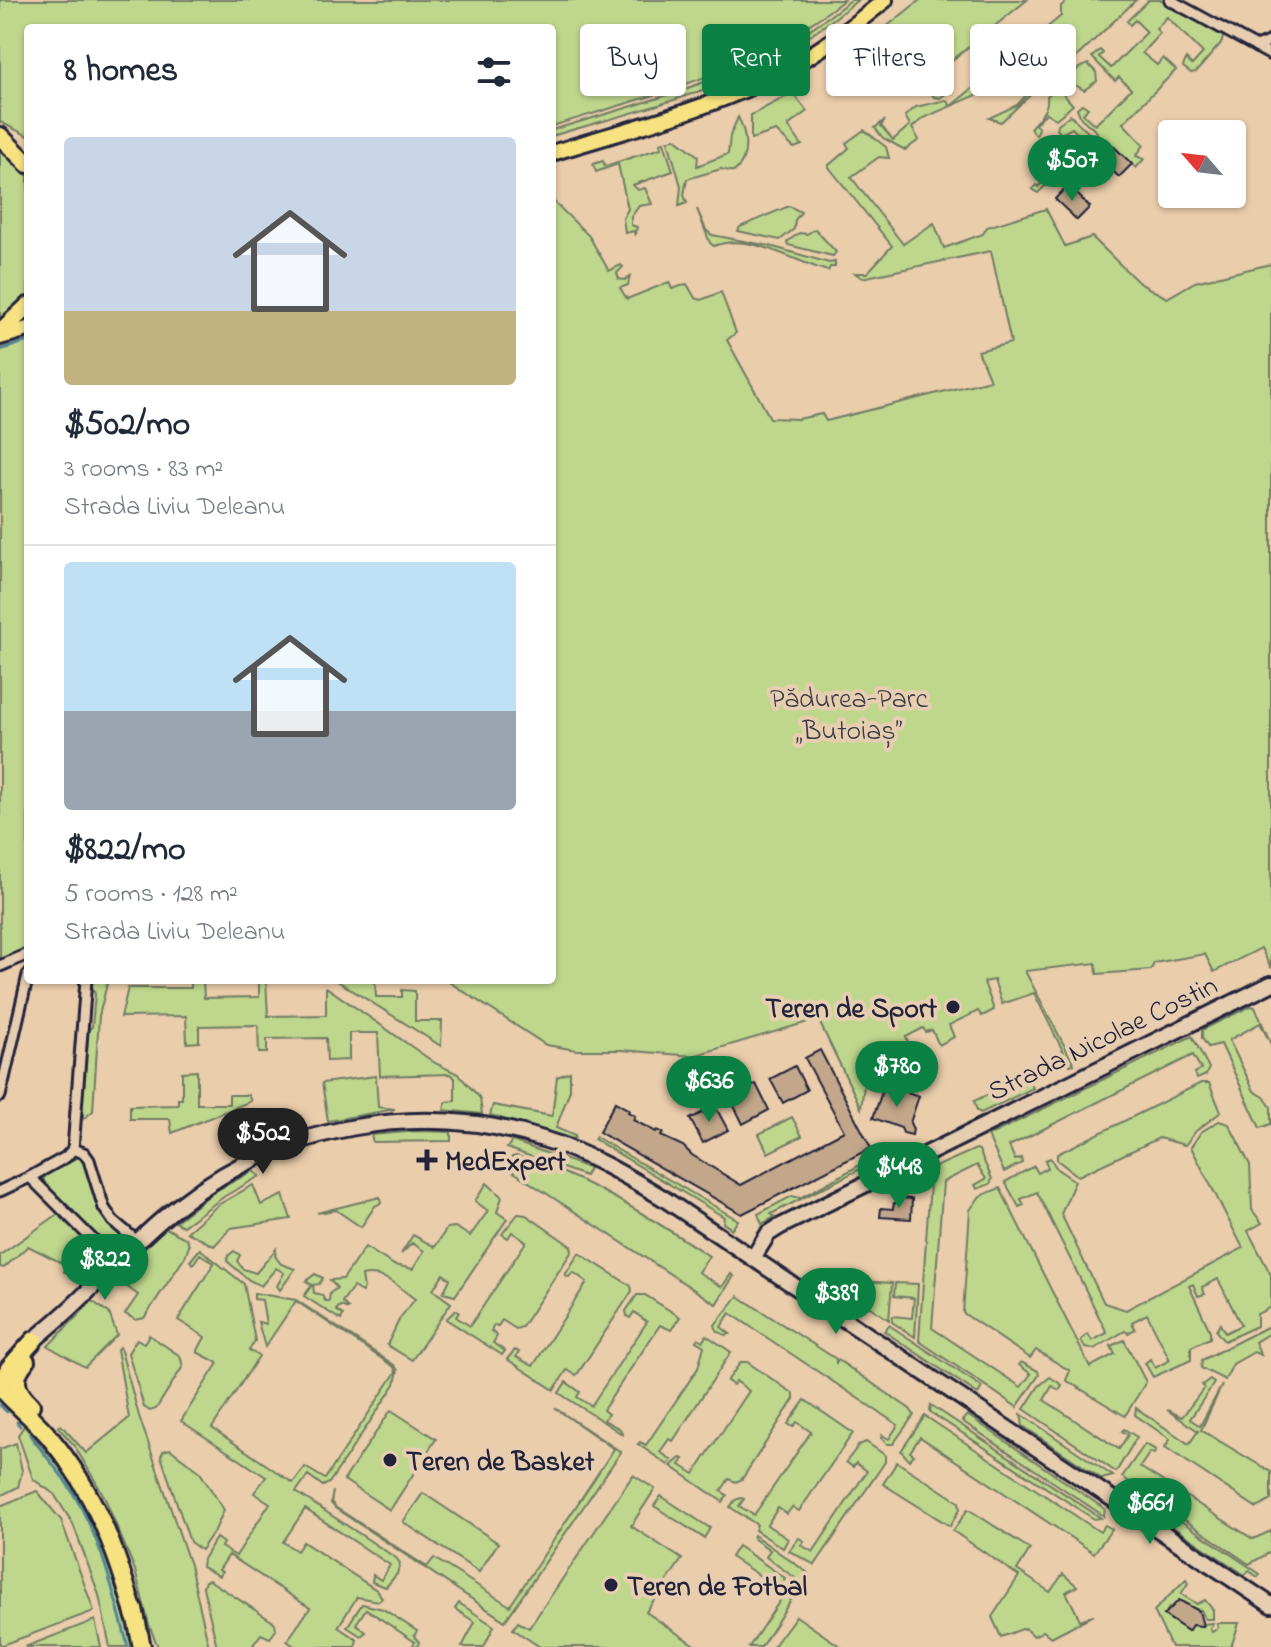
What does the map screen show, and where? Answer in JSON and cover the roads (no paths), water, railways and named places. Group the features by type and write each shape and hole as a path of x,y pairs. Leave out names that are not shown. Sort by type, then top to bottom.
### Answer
{"highway":[{"path":"0,136 24,160"},
{"path":"0,334 24,310"},
{"path":"1,1381 37,1345"},
{"path":"37,1345 18,1371 17,1388 62,1438 92,1483 127,1571 142,1647"},
{"path":"1,1381 62,1445 105,1515"},
{"path":"1,1381 71,1472 96,1516 135,1617"}],"main road":[{"path":"556,152 702,106 761,82 835,39 885,0"},
{"path":"0,136 24,147"},
{"path":"0,334 24,330"},
{"name":"Strada Nicolae Costin","path":"753,1258 768,1234 779,1227 1271,984"},
{"path":"37,1345 116,1263 180,1204 213,1181 273,1151 349,1128 421,1121 484,1125 558,1144 635,1181 1271,1605"}],"street":[{"path":"1170,0 1271,55"},
{"path":"1256,47 1271,41"},
{"path":"0,966 24,956"},
{"path":"0,1096 26,984"},
{"path":"0,1191 66,1157 73,1149 86,984"},
{"path":"73,1149 84,1153 89,1160 108,1214 138,1242"},
{"path":"30,1177 116,1263"}],"waterway":[{"path":"0,350 24,342"},
{"path":"0,1405 7,1412"},
{"path":"17,1422 20,1426"},
{"path":"30,1435 64,1479 87,1518 104,1560 128,1647"}],"place":[{"name":"Teren de Sport","path":"953,1007"},
{"name":"MedExpert","path":"427,1160"},
{"name":"Teren de Basket","path":"390,1460"},
{"name":"Teren de Fotbal","path":"611,1585"}],"park label":[{"name":"Pădurea-Parc „Butoiaș”","path":"849,713"}]}
